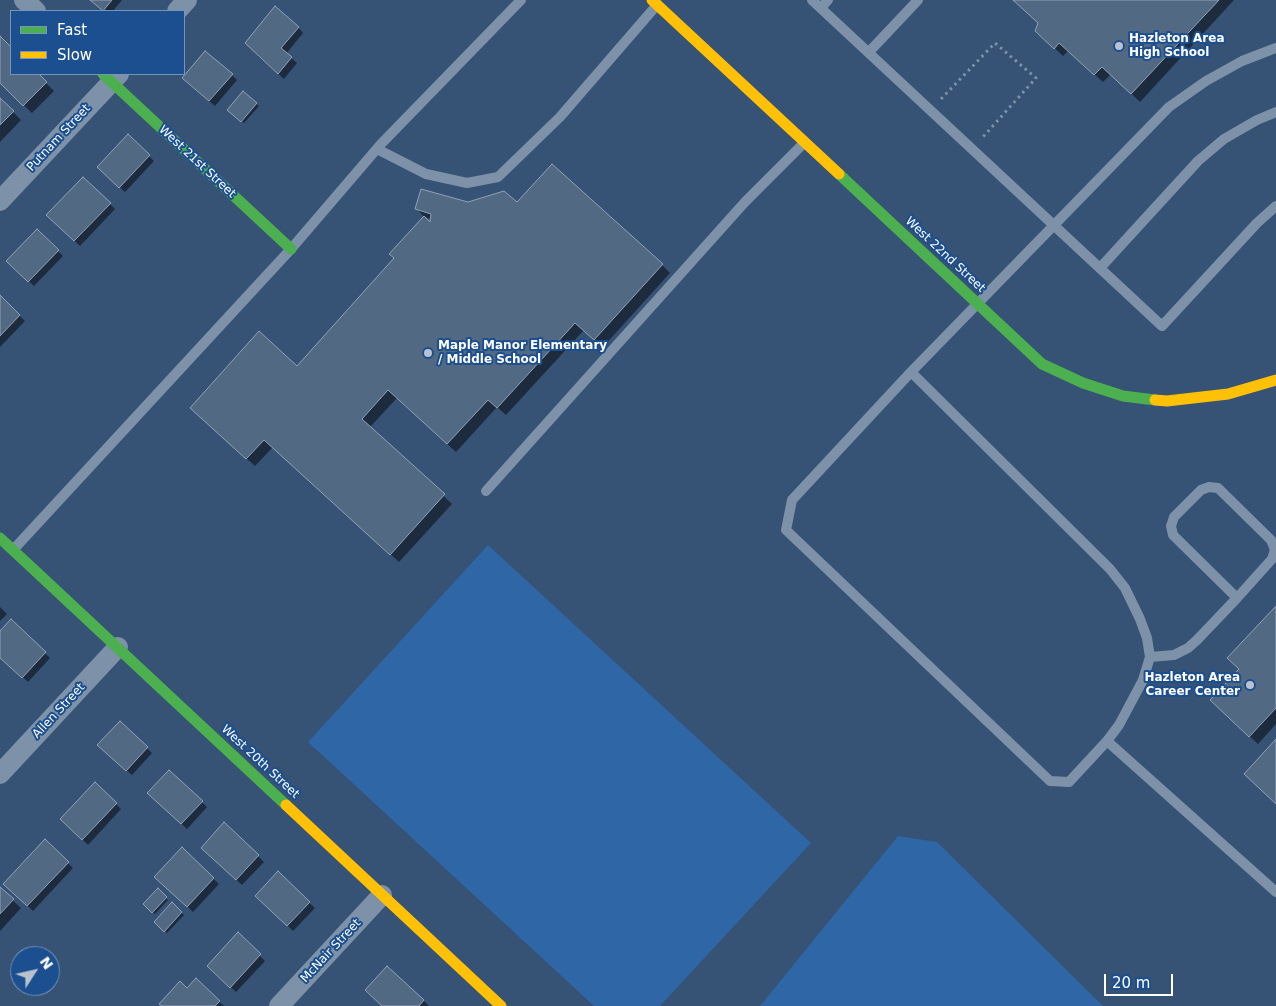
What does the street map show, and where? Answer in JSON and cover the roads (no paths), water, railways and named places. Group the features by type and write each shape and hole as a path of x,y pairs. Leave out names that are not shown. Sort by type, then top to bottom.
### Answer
{"street":[{"path":"24,0 35,10"},
{"path":"178,10 187,0"},
{"name":"West 22nd Street","path":"657,2 1042,364 1083,383 1124,396 1167,401 1198,399 1228,394 1276,380"},
{"name":"Putnam Street","path":"0,201 111,76"},
{"name":"West 21st Street","path":"111,76 291,249"},
{"name":"West 20th Street","path":"0,538 501,1006"},
{"name":"Allen Street","path":"0,774 118,648"},
{"name":"McNair Street","path":"279,1006 382,895"}],"lane":[{"path":"13,550 291,249 377,149 521,0"},
{"path":"812,0 824,4 869,52 1162,326 1257,222 1276,206"},
{"path":"869,52 918,0"},
{"path":"377,149 426,174 466,184 498,177 560,116 657,2"},
{"path":"911,372 1110,569 1125,588 1140,619 1147,638 1150,657 1139,687 1119,725 1107,741 1069,782 1050,781 786,530 792,500 911,372 1169,107 1206,81 1242,61 1276,48"},
{"path":"1100,268 1198,161 1224,139 1257,120 1276,112"},
{"path":"486,491 745,202 805,142"},
{"path":"1150,657 1174,655 1188,648 1237,598 1272,559 1275,550 1270,540 1218,488 1209,486 1200,490 1174,517 1171,526 1173,535 1237,598"},
{"path":"1107,741 1276,892"}],"place":[{"name":"Hazleton Area High School","path":"1119,46"},
{"name":"Maple Manor Elementary / Middle School","path":"428,353"},
{"name":"Hazleton Area Career Center","path":"1250,685"}]}
